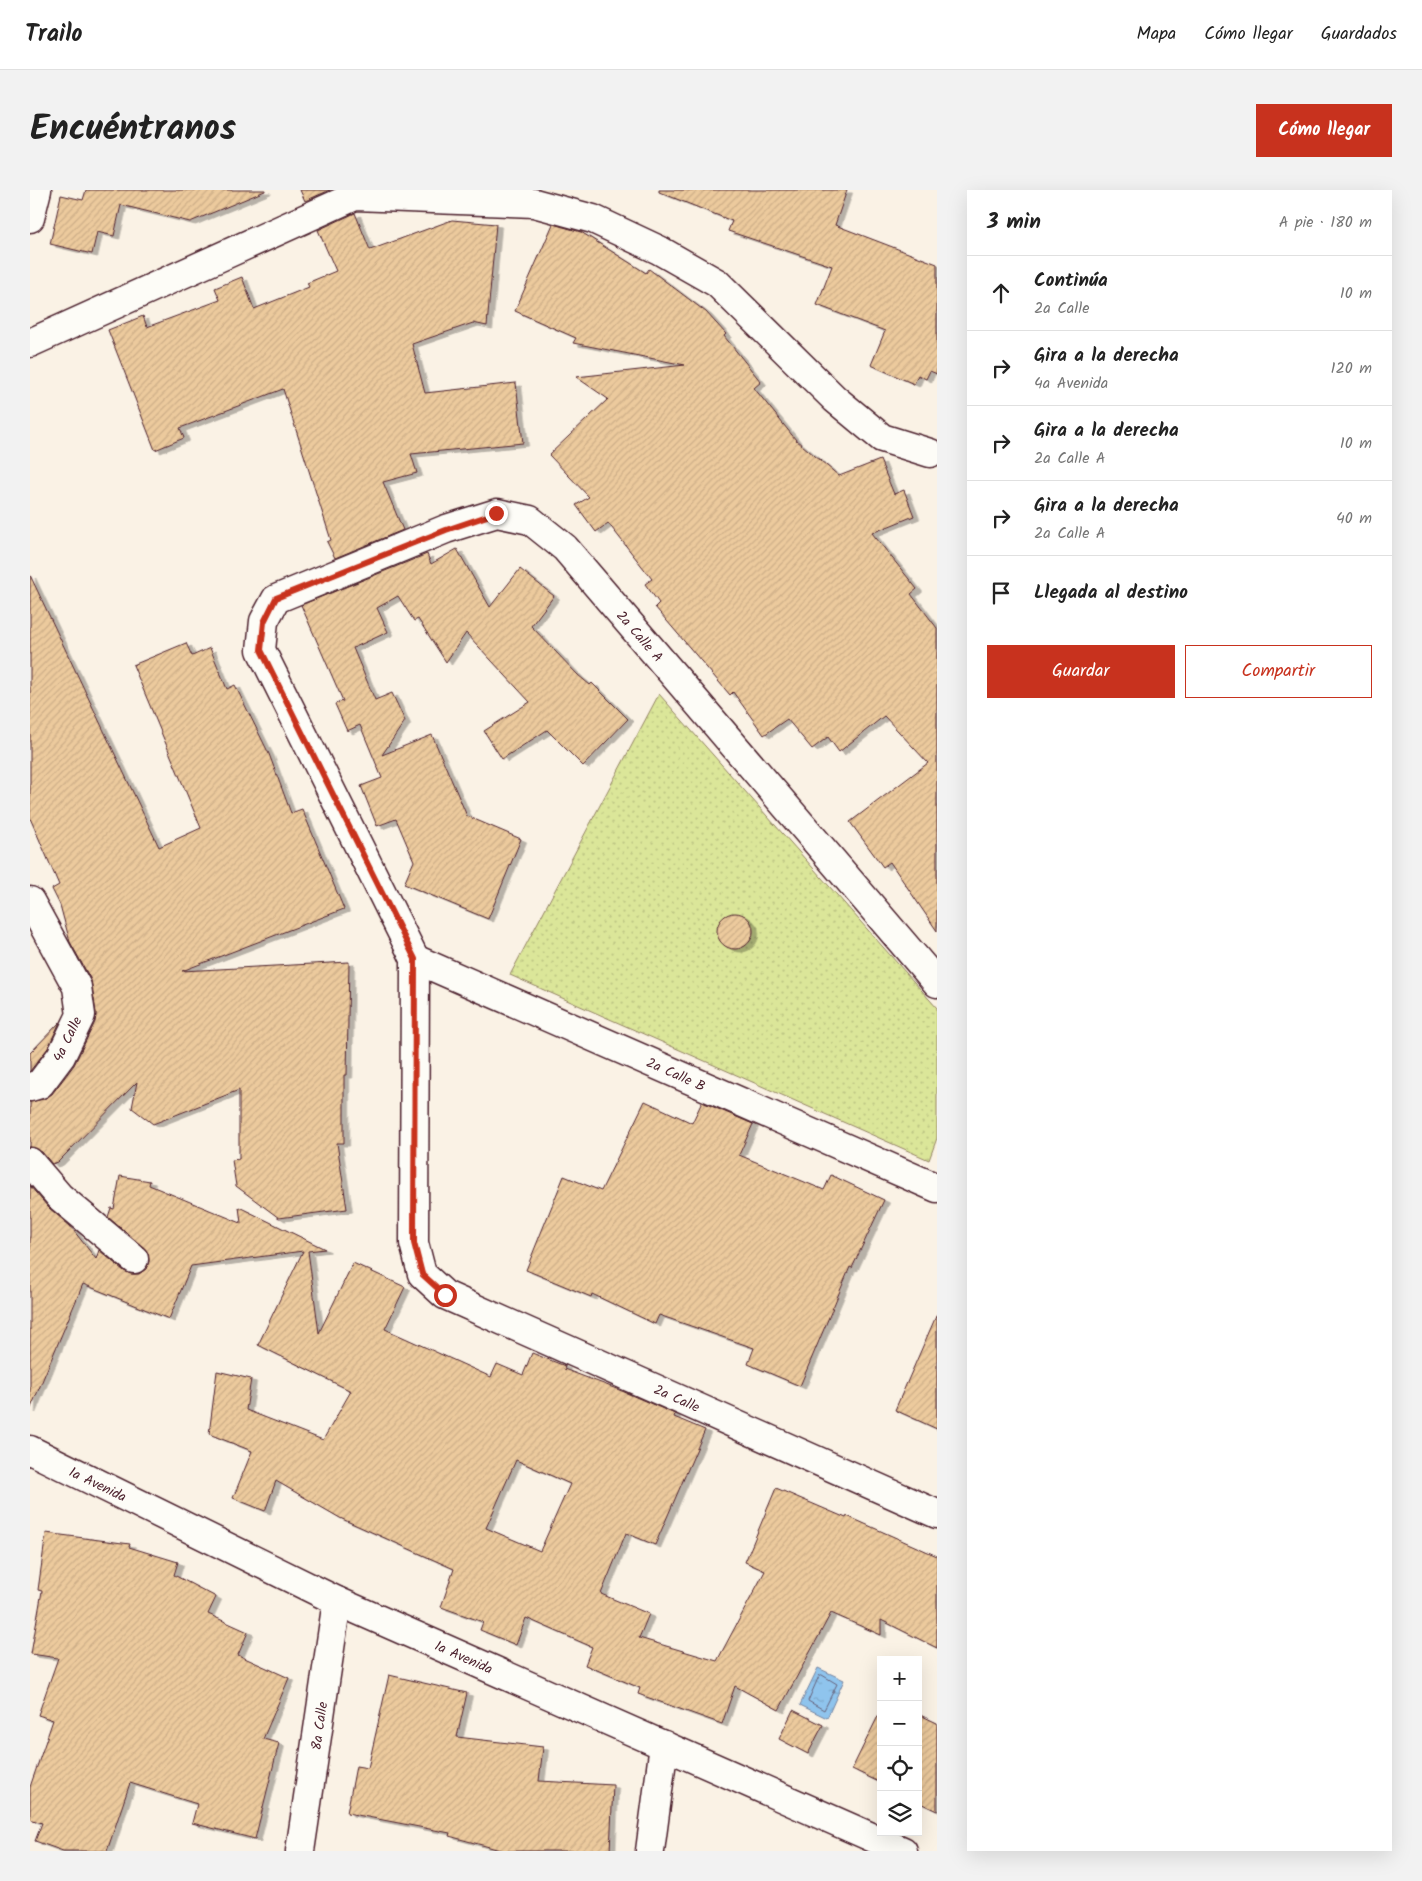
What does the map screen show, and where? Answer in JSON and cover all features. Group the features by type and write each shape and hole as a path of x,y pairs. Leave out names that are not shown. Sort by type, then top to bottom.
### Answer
{"street":[{"path":"30,218 37,190"},
{"path":"30,342 356,193 534,203 592,219 659,250 717,283 835,398 882,438 935,459"},
{"name":"2a Calle A","path":"415,959 261,650 264,622 276,598 446,530 496,513 530,520 565,548 937,983"},
{"name":"4a Calle","path":"30,901 76,988 80,1015 62,1056 40,1084 30,1088"},
{"name":"2a Calle B","path":"415,959 937,1188"},
{"name":"2a Calle","path":"415,959 414,1243 422,1274 445,1295 937,1514"},
{"path":"30,1162 60,1197 134,1259"},
{"name":"1a Avenida","path":"30,1450 337,1601 904,1851"},
{"name":"8a Calle","path":"300,1851 337,1601"},
{"path":"650,1851 664,1745"}],"green space":[{"path":"659,694 937,1008 937,1138 929,1160 510,975"}],"water":[{"path":"818,1668 844,1680 827,1718 800,1705"}],"building":[{"path":"86,190 265,191 190,222 121,205 114,236 97,232 92,254 50,244 61,195 83,200"},
{"path":"300,190 330,190 305,201"},
{"path":"659,190 847,190 835,225 937,264 937,374 930,371 926,379 918,375 914,384 871,365 885,331 817,305 832,266 728,231 732,221 659,192"},
{"path":"355,213 370,250 452,220 496,224 487,326 473,323 412,344 425,393 516,383 523,443 411,454 417,473 383,482 403,530 335,558 327,542 331,540 283,389 180,428 184,438 155,450 108,330 143,316 147,327 220,300 215,288 242,277 254,309 309,287 307,283 336,271 318,230"},
{"path":"553,224 581,232 646,273 649,269 706,312 726,334 724,336 761,382 754,388 796,440 839,476 880,460 894,494 904,490 914,516 872,533 917,589 911,594 937,628 937,931 890,862 883,867 850,822 928,763 884,716 839,752 828,737 812,749 787,719 764,735 733,692 730,695 655,607 659,603 645,584 652,579 608,523 596,532 576,505 589,497 549,455 608,399 576,377 685,365 573,343 576,338 515,311"},
{"path":"457,549 490,607 520,569 554,596 531,626 578,675 590,685 592,683 628,719 583,766 547,730 502,759 484,731 530,702 466,633 446,662 418,619 414,621 398,596 377,608 388,632 353,648 375,700 392,693 405,721 382,755 432,735 467,816 521,839 488,919 404,884 414,861 396,819 377,826 361,786 382,778 360,725 347,731 335,704 343,701 301,605 427,554 431,564"},
{"path":"30,575 159,847 201,828 133,665 186,643 192,656 210,648 227,689 235,685 269,754 291,813 302,809 344,909 182,971 349,962 347,1075 344,1075 344,1143 337,1143 347,1209 279,1218 236,1186 232,1160 239,1159 239,1090 153,1124 132,1108 137,1082 58,1162 52,1164 42,1152 30,1147 30,1102 44,1099 52,1094 74,1065 95,1022 96,1013 91,980 70,942 60,905 52,889 59,885 30,818"},
{"path":"735,913 742,914 748,918 752,924 752,938 748,944 742,948 735,949 728,948 722,944 718,938 717,931 718,924 722,918 728,914"},
{"path":"60,1022 48,1048 30,1071 30,1053"},
{"path":"645,1101 692,1123 702,1102 753,1124 739,1155 824,1190 831,1175 884,1200 852,1268 850,1267 800,1386 748,1364 754,1348 659,1315 655,1324 592,1294 591,1297 526,1270 564,1176 601,1191"},
{"path":"120,1176 150,1181 149,1185 241,1223 239,1207 325,1249 308,1251 319,1333 353,1263 405,1287 385,1329 491,1377 497,1364 523,1375 532,1353 565,1366 564,1369 675,1414 674,1417 705,1430 655,1545 626,1533 601,1594 649,1614 639,1638 717,1661 765,1571 745,1562 776,1488 846,1518 847,1516 937,1556 937,1648 881,1620 881,1635 831,1613 779,1710 735,1686 722,1724 638,1694 640,1688 585,1665 592,1647 526,1618 516,1645 480,1630 483,1622 441,1607 454,1569 340,1518 276,1481 265,1511 233,1498 252,1451 209,1434 217,1371 251,1379 246,1410 323,1440 351,1391 258,1345 303,1251 191,1266 169,1319 83,1284 30,1410 30,1186 48,1207 70,1226 96,1259 99,1250 124,1271 139,1274 146,1269 149,1261 148,1253 108,1217 111,1208 114,1209","holes":["516,1460 570,1484 540,1551 486,1528"]},
{"path":"937,1314 937,1429 895,1410"},
{"path":"46,1533 130,1544 129,1547 178,1562 174,1575 216,1597 208,1614 248,1632 238,1655 289,1678 263,1739 279,1743 255,1839 192,1823 197,1804 130,1783 107,1851 63,1851 35,1841 42,1823 30,1819 30,1787 53,1720 38,1715 58,1658 31,1654 42,1591 38,1590"},
{"path":"389,1675 467,1693 457,1737 543,1747 539,1781 613,1785 610,1851 504,1851 449,1836 450,1833 347,1813 356,1766 368,1768"},
{"path":"793,1710 823,1725 808,1754 779,1739"},
{"path":"922,1716 937,1723 937,1811 922,1804"},
{"path":"877,1718 877,1781 852,1769"}],"route":[{"path":"445,1295 422,1274 414,1243 416,1200 415,959 261,650 264,622 276,598 446,530 496,513"}]}
